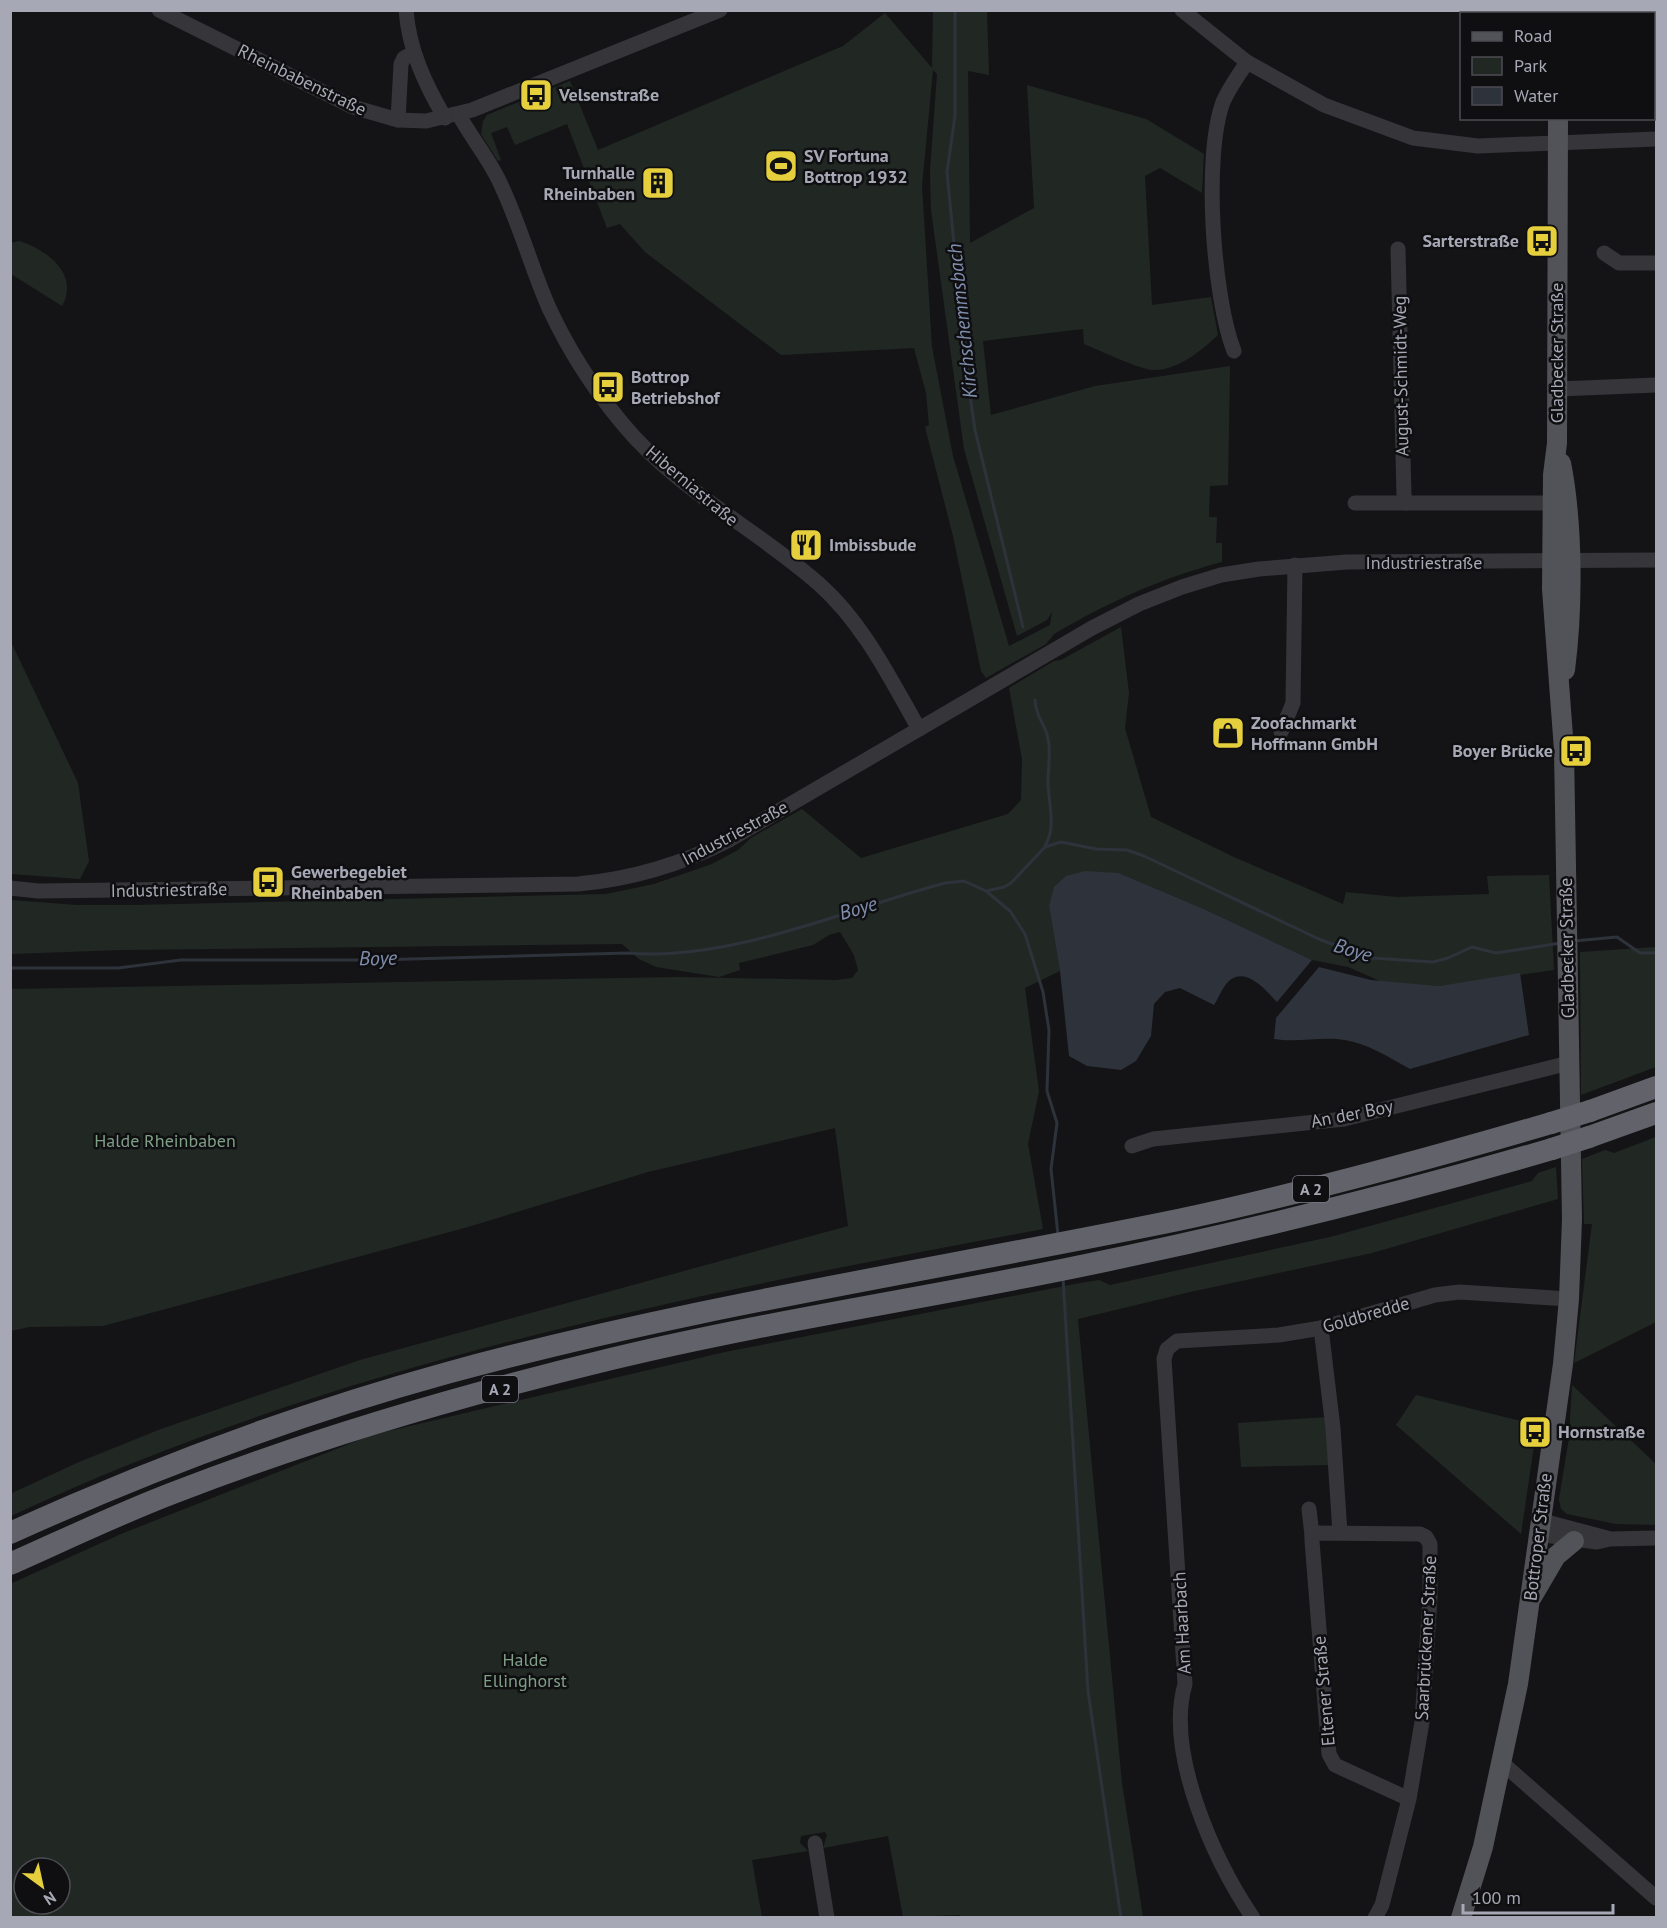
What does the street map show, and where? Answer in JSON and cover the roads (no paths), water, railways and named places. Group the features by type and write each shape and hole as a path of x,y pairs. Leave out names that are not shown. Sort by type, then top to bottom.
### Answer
{"highway":[{"name":"A 2","path":"10,1533 68,1507 241,1440 372,1395 446,1374 598,1335 699,1313 1005,1255 1291,1194 1416,1163 1590,1111 1656,1087"},
{"name":"A 2","path":"10,1564 181,1490 278,1455 442,1404 704,1338 1073,1268 1326,1213 1552,1149 1656,1113"}],"main road":[{"name":"Gladbecker Straße","path":"1558,120 1557,443 1552,503 1568,643 1562,694 1572,1203"},
{"name":"Gladbecker Straße","path":"1557,443 1566,489 1560,563"},
{"name":"Bottroper Straße","path":"1461,1917 1483,1847 1518,1684 1538,1527 1563,1364 1569,1299 1572,1203"},
{"path":"1530,1599 1556,1556 1574,1541"}],"street":[{"name":"Rheinbabenstraße","path":"159,10 186,17 352,107 398,120 426,121 452,116 701,14 720,10"},
{"path":"406,10 413,53 428,90 452,116"},
{"path":"1182,10 1247,62 1324,105 1413,138 1478,146 1656,139"},
{"path":"398,120 401,64 404,58 413,53"},
{"path":"1234,351 1225,327 1213,238 1215,153 1224,101 1247,62"},
{"name":"Hiberniastraße","path":"452,116 501,185 549,307 568,346 599,393 623,424 681,482 802,570 835,600 865,636 919,729"},
{"name":"August-Schmidt-Weg","path":"1398,249 1404,496 1407,503"},
{"path":"1604,253 1619,263 1656,262"},
{"path":"1557,389 1656,386"},
{"path":"1355,503 1552,503"},
{"name":"Industriestraße","path":"10,888 49,891 578,884 625,879 669,868 706,852 751,828 1092,628 1139,604 1182,587 1221,575 1295,565 1347,562 1560,563 1656,560"},
{"path":"1281,732 1293,703 1295,565"},
{"name":"An der Boy","path":"1132,1146 1153,1139 1344,1119 1569,1063"},
{"name":"Goldbredde","path":"1167,1349 1177,1341 1279,1335 1321,1329 1435,1295 1459,1292 1569,1299"},
{"path":"1312,1535 1340,1533 1333,1428 1321,1329"},
{"name":"Am Haarbach","path":"1167,1349 1164,1359 1185,1684 1180,1702 1179,1721 1191,1786 1207,1832 1227,1875 1253,1917"},
{"name":"Eltener Straße","path":"1309,1509 1329,1754 1339,1767 1409,1799"},
{"path":"1538,1527 1597,1533 1610,1539"},
{"path":"1538,1527 1574,1541 1597,1542 1610,1539 1656,1538"},
{"name":"Saarbrückener Straße","path":"1340,1533 1420,1534 1430,1544 1429,1639 1422,1722 1409,1799 1382,1905 1375,1917"},
{"path":"1501,1762 1656,1898"},
{"path":"815,1843 827,1917"}],"water":[{"path":"1085,871 1119,873 1204,909 1312,960 1277,1002 1256,982 1243,976 1229,981 1214,1005 1180,988 1165,992 1154,1004 1151,1036 1136,1061 1121,1070 1087,1066 1069,1056 1060,971 1049,906 1054,887 1066,876"},
{"path":"1319,967 1371,980 1439,986 1520,973 1529,1035 1410,1069 1379,1052 1354,1042 1336,1039 1274,1039 1276,1018"}],"waterway":[{"name":"Kirchschemmsbach","path":"955,10 955,116 947,172 966,368 975,430 1023,627"},
{"name":"Kirchschemmsbach","path":"1035,700 1037,712 1047,734 1049,749 1051,830 1045,846"},
{"name":"Boye","path":"10,968 118,968 181,960 375,960 628,953 667,954 707,950 788,931 945,883 964,881 986,891 1004,887 1011,883 1045,847 1061,842 1096,849 1127,850 1144,856 1321,940 1371,958 1433,962 1472,947 1496,953 1561,943"},
{"path":"986,891 1010,911 1025,934 1043,992 1049,1030 1047,1091 1057,1123 1051,1169 1058,1235"},
{"name":"Boye","path":"1574,941 1617,937 1640,953 1656,953"},
{"path":"1063,1278 1088,1691 1121,1918"}],"place":[{"name":"Velsenstraße","path":"536,95"},
{"name":"SV Fortuna Bottrop 1932","path":"781,166"},
{"name":"Turnhalle Rheinbaben","path":"658,183"},
{"name":"Sarterstraße","path":"1542,241"},
{"name":"Bottrop Betriebshof","path":"608,387"},
{"name":"Imbissbude","path":"806,545"},
{"name":"Zoofachmarkt Hoffmann GmbH","path":"1228,733"},
{"name":"Boyer Brücke","path":"1576,751"},
{"name":"Gewerbegebiet Rheinbaben","path":"268,882"},
{"name":"Hornstraße","path":"1535,1432"}],"park label":[{"name":"Halde Rheinbaben","path":"165,1141"},
{"name":"Halde Ellinghorst","path":"525,1670"}]}
